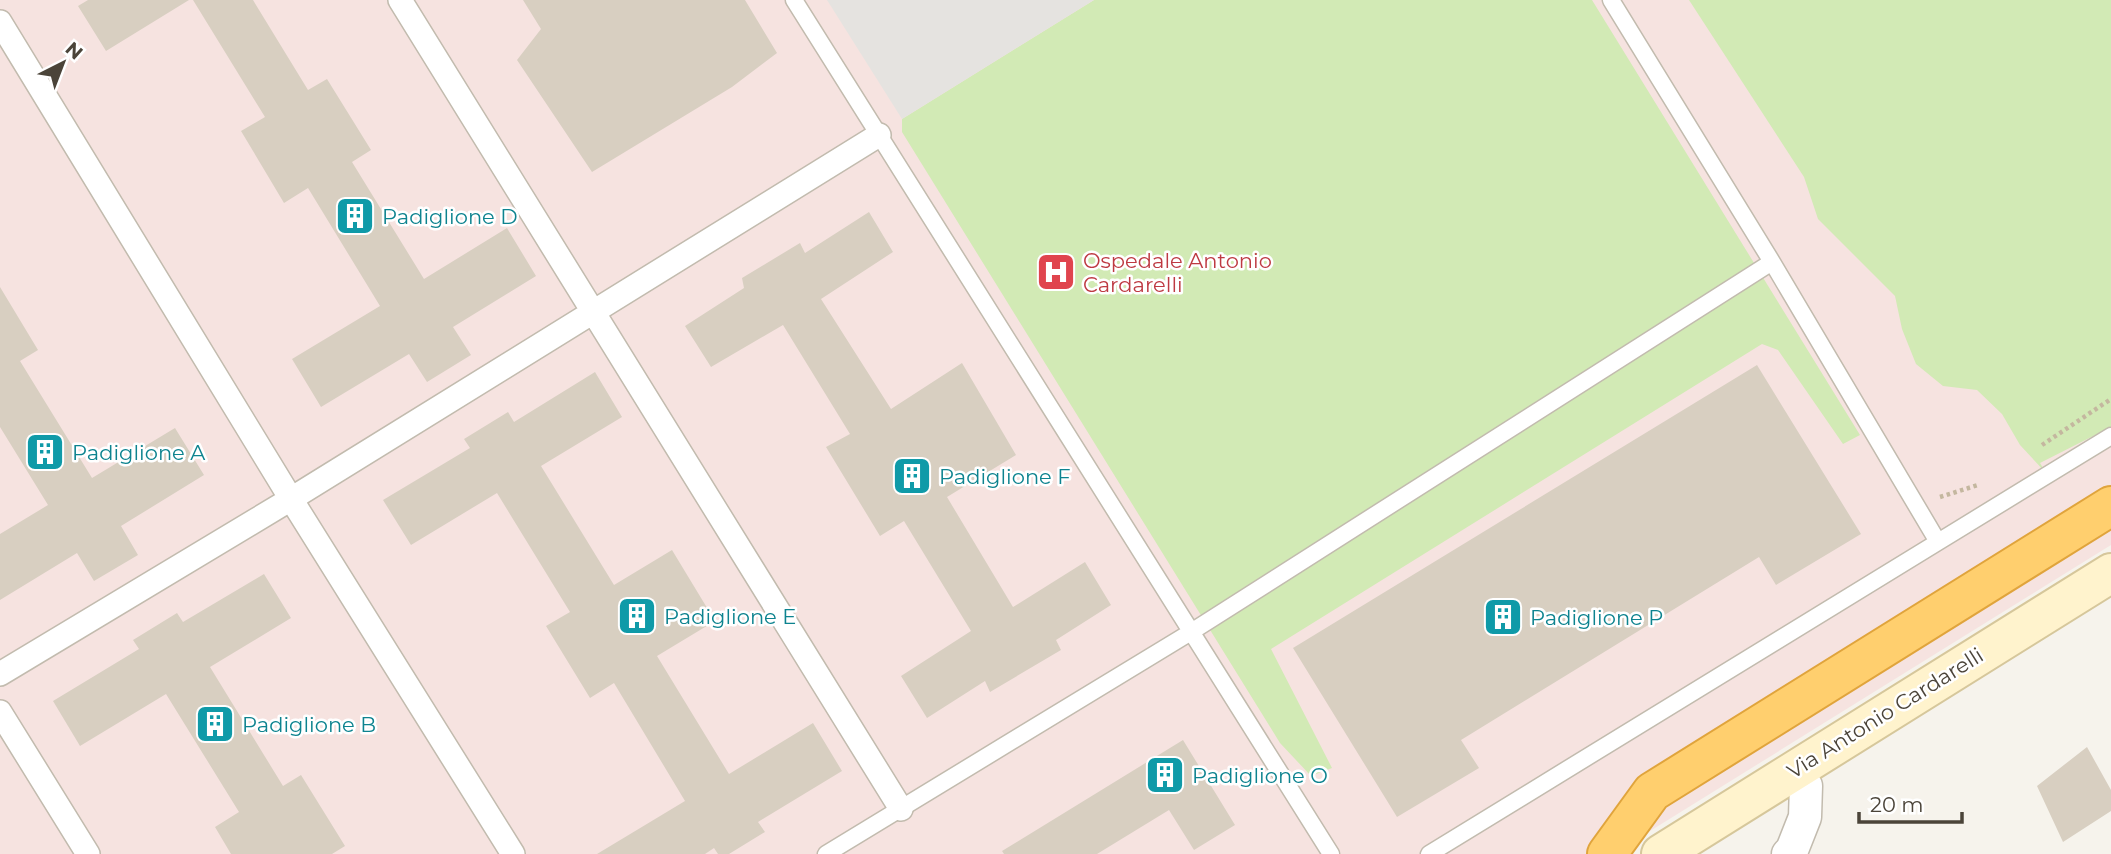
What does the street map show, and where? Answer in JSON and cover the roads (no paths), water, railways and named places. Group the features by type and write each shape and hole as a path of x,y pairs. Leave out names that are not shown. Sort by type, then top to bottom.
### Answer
{"highway":[{"path":"1607,854 1652,792 2111,506"}],"main road":[{"name":"Via Antonio Cardarelli","path":"1661,854 2111,573"},
{"name":"Via Antonio Cardarelli","path":"1695,854 2111,604"}],"street":[{"path":"400,0 901,809"},
{"path":"0,22 291,499 513,854"},
{"path":"0,674 291,499 879,135"},
{"path":"0,712 88,854"},
{"path":"1788,854 1805,817 1806,786"}],"lane":[{"path":"794,0 1331,854"},
{"path":"1611,0 1772,262 1938,542"},
{"path":"826,854 1191,632 1772,262"},
{"path":"1429,854 2111,436"}],"place":[{"name":"Padiglione D","path":"355,216"},
{"name":"Ospedale Antonio Cardarelli","path":"1056,272"},
{"name":"Padiglione A","path":"45,452"},
{"name":"Padiglione F","path":"912,476"},
{"name":"Padiglione E","path":"637,616"},
{"name":"Padiglione P","path":"1503,617"},
{"name":"Padiglione B","path":"215,724"},
{"name":"Padiglione O","path":"1165,775"}]}
